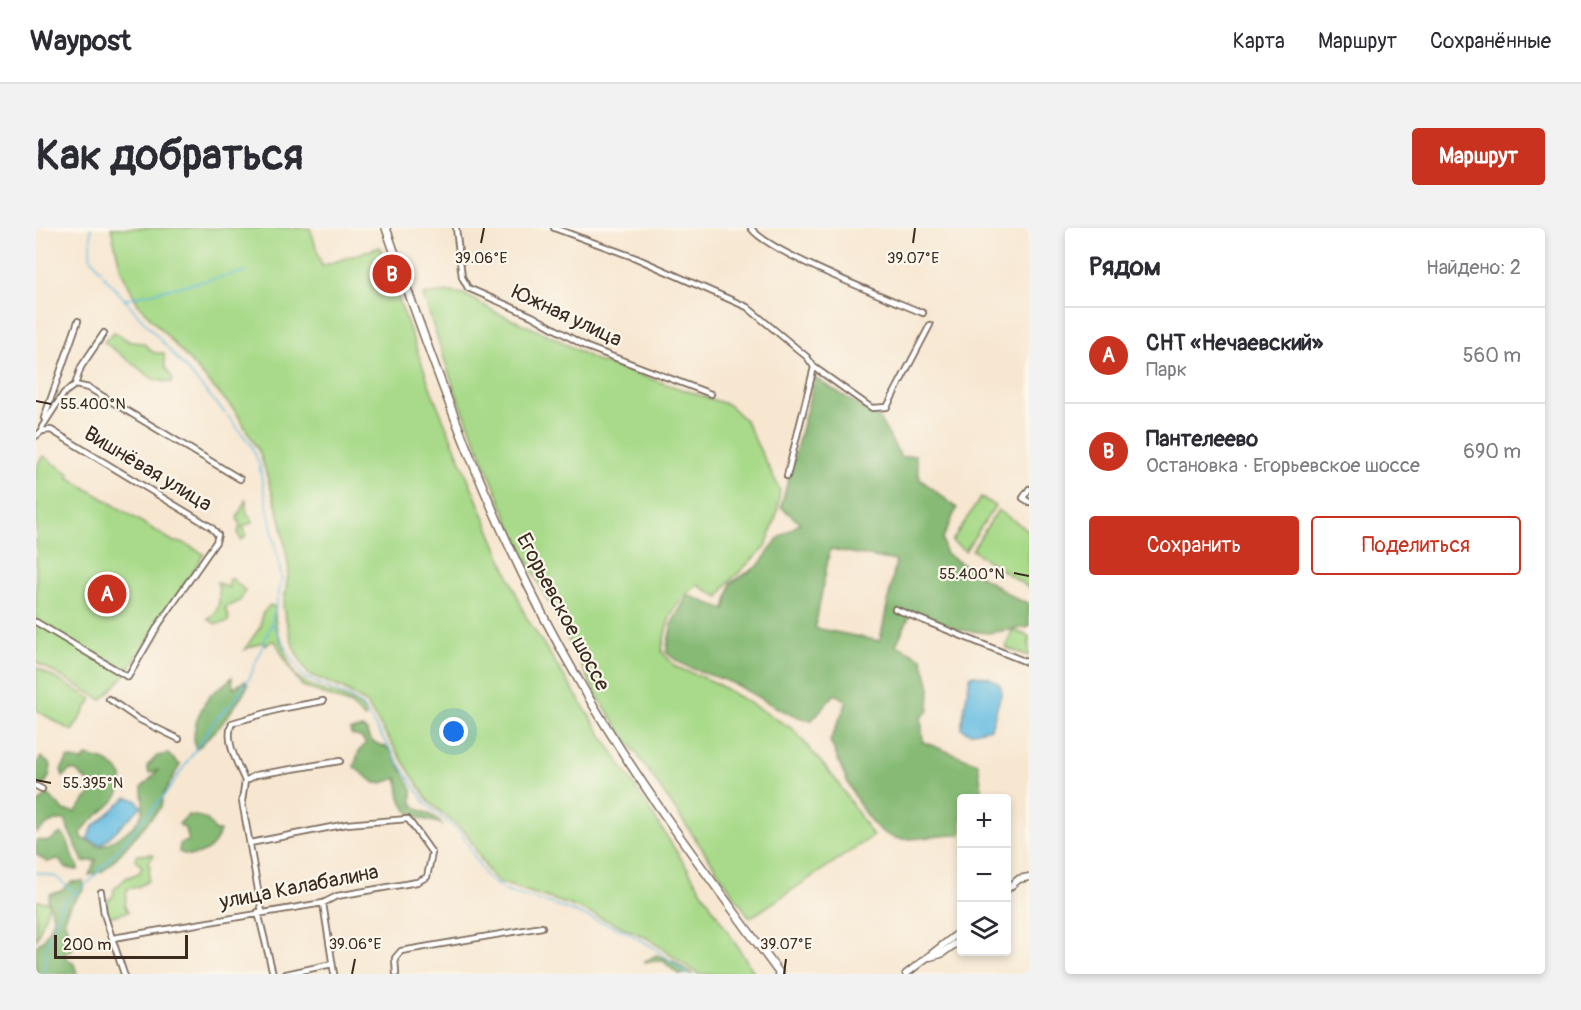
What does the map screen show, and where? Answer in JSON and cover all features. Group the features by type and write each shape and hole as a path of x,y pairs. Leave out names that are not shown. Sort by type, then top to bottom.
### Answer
{"main road":[{"name":"Егорьевское шоссе","path":"387,228 475,472 546,620 623,756 780,974"}],"street":[{"name":"Южная улица","path":"456,228 462,277 468,288 532,316 587,346 711,394"},
{"path":"554,228 563,229 704,286 747,307 807,357 814,367 872,408 887,407 930,325"},
{"path":"751,228 760,239 923,313"},
{"path":"42,429 78,321"},
{"path":"36,436 64,393 75,385 81,367 104,333"},
{"path":"787,476 814,367"},
{"path":"75,385 88,388 240,479"},
{"name":"Вишнёвая улица","path":"36,622 128,677 159,624 216,542 218,535 211,527 115,467 51,430 42,429"},
{"path":"1029,489 1023,498 1029,502"},
{"path":"896,609 1029,663"},
{"path":"109,699 138,719 179,739"},
{"path":"273,974 260,912 242,796 245,781 234,757 230,737 232,723 280,709 323,701"},
{"path":"245,781 256,775 340,761"},
{"path":"36,786 42,789"},
{"name":"улица Калабалина","path":"113,938 323,903 337,896 417,882 428,878 432,853 410,821 406,819 347,824 250,843"},
{"path":"1011,886 1019,879 1029,877"},
{"path":"101,892 104,914 124,974"},
{"path":"323,903 334,974"},
{"path":"396,974 395,958 401,951 542,927"},
{"path":"906,974 957,934"},
{"path":"926,958 941,954 957,943"},
{"path":"286,974 332,964"}],"green space":[{"path":"111,228 310,228 322,266 380,247 432,392 526,617 755,974 698,974 647,938 570,905 498,882 488,871 466,833 429,802 366,703 342,688 308,674 294,649 283,608 289,570 281,521 260,453 236,412 138,304 121,270"},
{"path":"451,292 464,294 497,313 555,338 597,361 729,405 745,420 780,490 777,513 766,546 727,584 719,597 697,585 688,592 671,614 662,652 676,667 714,682 793,729 836,780 873,836 750,918 599,699 517,541 454,388 423,295"},
{"path":"114,332 130,342 143,343 154,353 164,353 165,367 173,379 172,383 153,379 104,342"},
{"path":"815,378 879,418 901,457 915,455 920,479 957,508 943,538 945,553 1016,599 1029,603 1029,627 988,633 952,629 912,611 896,645 922,658 930,687 929,710 921,718 923,742 978,763 982,794 957,794 957,835 901,839 888,835 876,827 856,800 830,741 847,702 835,694 811,721 781,710 727,681 683,665 666,652 672,623 688,595 725,610 731,583 758,566 779,538 800,523 781,507","holes":["830,549 896,561 880,641 815,628"]},
{"path":"43,456 70,474 68,477 174,542 182,542 204,554 125,675 102,700 36,662 36,467"},
{"path":"981,497 995,506 965,551 952,541"},
{"path":"246,499 246,511 253,522 243,527 246,536 241,540 238,534 240,524 237,518"},
{"path":"998,510 1029,531 1029,588 972,550"},
{"path":"229,579 233,579 245,591 240,601 225,608 229,618 227,622 216,624 208,619 218,608 217,582 229,588"},
{"path":"270,605 275,607 277,631 295,674 309,685 352,702 366,714 365,718 351,705 302,686 276,642 272,641 266,645 262,642 244,650 261,626 262,614"},
{"path":"1012,630 1029,636 1029,656 1006,648"},
{"path":"36,667 92,699 72,731 36,710"},
{"path":"232,677 233,688 245,681 248,685 220,726 196,750 195,729 202,708 212,694"},
{"path":"362,728 367,731 370,740 392,752 412,790 415,807 442,824 417,817 407,810 400,797 397,778 375,783 354,767 359,751 366,744 362,738 351,734 350,730"},
{"path":"168,754 180,765 163,795 161,807 103,871 89,875 96,860 83,862 68,830 66,820 54,822 36,833 36,805 48,794 63,810 75,812 93,791 93,786 76,771 70,770 63,777 61,770 68,758 82,761 86,756 102,760 114,767 122,776 121,787 112,803 81,833 83,839 100,847 127,832 138,820 143,806 142,787 159,770 149,773 147,766 157,756"},
{"path":"41,757 51,765 49,777 43,786 36,783 36,764"},
{"path":"188,815 204,818 210,822 215,831 220,831 214,844 199,854 179,852 180,843 189,841 186,830 179,824"},
{"path":"61,833 67,840 78,870 66,868 58,859 47,862 36,854 36,840 49,841"},
{"path":"137,855 154,855 148,863 150,867 148,881 138,887 127,889 125,906 128,912 107,917 106,901 113,897 114,889 126,878 139,873 142,867 135,859"},
{"path":"83,881 83,890 69,907 64,919 73,947 71,951 66,952 65,956 74,964 77,974 36,974 36,946 43,940 54,920 48,899 50,894 61,891 71,882"},
{"path":"36,901 50,902 36,941"},
{"path":"656,955 675,962 692,974 678,974 663,961 644,962"}],"water":[{"path":"974,675 990,678 1000,685 1002,691 991,728 969,733 961,728 970,677"},
{"path":"127,797 136,800 141,806 138,810 101,845 87,839 93,827"}],"waterway":[{"path":"91,228 90,256 101,271"},
{"path":"125,299 247,271"},
{"path":"103,275 225,413"},
{"path":"44,974 47,945 62,904 92,879 168,791 215,720 234,701 250,677 272,622 282,580 259,464 251,445 228,416"},
{"path":"273,624 303,677 349,697 362,706 426,804 461,833 485,875 494,883 508,892 553,904 625,931 653,947 687,974"},
{"path":"36,872 56,877 74,892"}],"place":[{"name":"Пантелеево","path":"392,274"},
{"name":"СНТ «Нечаевский»","path":"107,594"}]}
